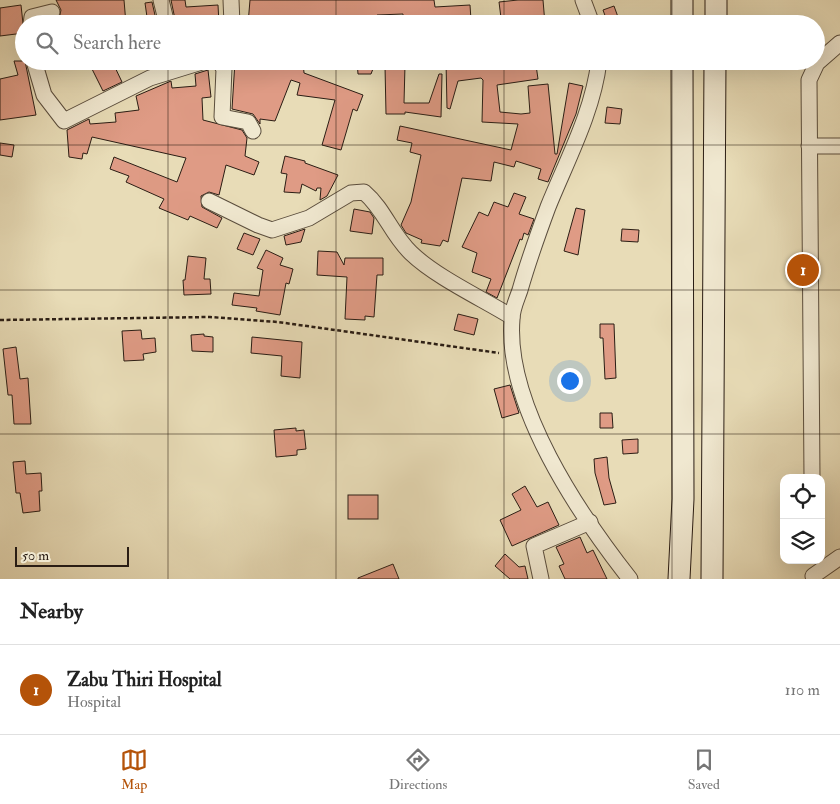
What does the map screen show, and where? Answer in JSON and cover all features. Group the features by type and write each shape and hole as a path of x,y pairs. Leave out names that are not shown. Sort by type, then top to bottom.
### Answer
{"main road":[{"path":"682,0 682,15"},
{"path":"716,0 716,15"},
{"path":"679,579 683,499 682,70"},
{"path":"712,579 715,70"}],"street":[{"path":"161,0 165,15"},
{"path":"231,0 232,15"},
{"path":"583,0 589,15"},
{"path":"40,15 52,12"},
{"path":"825,56 840,43"},
{"path":"37,70 44,95 64,121 165,70"},
{"path":"224,70 222,117 248,122 253,131"},
{"path":"597,70 581,128 541,228 512,317 514,356 519,384 540,440 590,522 630,579"},
{"path":"812,474 809,146 810,80 814,70"},
{"path":"809,146 840,146"},
{"path":"209,201 272,230 309,218 351,193 364,192 378,204 398,238 421,262 512,317"},
{"path":"541,579 534,546 590,522"},
{"path":"813,578 840,557"},
{"path":"813,564 813,578"}],"path":[{"path":"0,320 210,317 278,322 514,356"}],"building":[{"path":"56,0 124,0 125,15 60,15 61,10"},
{"path":"171,0 185,0 186,7 218,5 219,15 174,15"},
{"path":"250,0 434,0 435,7 470,5 471,15 403,14 249,15"},
{"path":"543,0 544,15 501,15 499,2"},
{"path":"152,2 155,15 147,15 145,3"},
{"path":"21,5 22,15 15,15 15,34 0,36 0,8"},
{"path":"614,6 617,15 605,15 603,10"},
{"path":"17,70 27,70 36,115 0,120 0,79 18,75"},
{"path":"92,70 116,70 122,82 103,91"},
{"path":"208,70 211,97 202,98 203,120 242,130 247,138 245,156 259,162 254,175 226,165 219,195 209,192 201,196 202,207 222,218 217,228 190,216 188,220 159,208 164,199 126,182 129,176 110,169 114,157 177,182 186,158 92,137 87,154 83,153 82,159 69,157 67,130 89,119 90,124 116,122 115,113 139,110 136,96 171,81 172,88 196,86 195,74"},
{"path":"234,70 304,70 304,73 363,95 357,111 353,109 341,150 322,145 335,100 297,95 300,83 291,80 275,121 260,119 260,124 253,114 232,109"},
{"path":"358,70 373,70 371,74 358,74"},
{"path":"385,70 405,70 404,103 429,103 439,74 442,74 441,117 405,112 405,114 386,114"},
{"path":"446,70 537,70 538,79 497,85 500,112 530,113 528,86 548,84 555,154 557,154 569,83 583,86 576,114 548,182 538,179 541,169 516,161 514,167 494,162 491,181 462,178 448,242 443,240 440,246 421,243 422,240 406,233 401,225 411,202 421,155 410,152 412,143 397,140 400,126 511,150 518,124 482,122 483,80 481,78 458,81 450,109 447,108"},
{"path":"607,107 622,109 620,124 605,123"},
{"path":"0,143 14,145 12,157 0,155"},
{"path":"285,156 305,161 305,163 338,175 327,196 320,200 321,188 317,188 316,191 302,184 300,193 284,192 287,174 281,173"},
{"path":"514,193 526,197 519,214 534,219 528,235 524,233 522,240 520,239 497,298 486,292 491,279 472,272 477,253 462,247 479,212 488,216 494,202 508,207"},
{"path":"576,208 585,210 578,255 564,251"},
{"path":"354,209 370,212 374,218 372,234 350,231"},
{"path":"305,229 301,242 286,245 284,236"},
{"path":"622,229 639,230 638,242 621,241"},
{"path":"244,233 260,239 253,255 237,249"},
{"path":"266,250 283,258 280,265 293,269 289,284 286,283 280,315 256,311 257,308 232,305 234,293 259,296 263,270 257,268"},
{"path":"318,251 337,252 344,265 345,258 383,258 383,275 377,275 374,317 365,316 365,320 345,319 347,277 317,275"},
{"path":"188,256 206,258 204,279 210,279 211,294 184,295 183,280 185,280"},
{"path":"458,314 478,319 474,335 454,330"},
{"path":"600,324 614,324 616,378 605,379 603,338 600,338"},
{"path":"141,330 142,339 155,338 156,352 143,354 144,360 124,361 122,331"},
{"path":"204,334 204,336 213,337 213,352 192,351 191,335"},
{"path":"252,337 302,342 300,378 281,376 282,356 251,353"},
{"path":"16,347 20,379 28,378 31,424 14,424 12,395 8,395 3,349"},
{"path":"510,385 519,413 502,418 494,389"},
{"path":"600,413 612,413 613,428 600,428"},
{"path":"296,428 296,431 304,430 306,449 297,450 297,455 276,457 274,430"},
{"path":"638,439 638,453 623,454 622,440"},
{"path":"607,457 609,478 616,503 604,505 595,473 594,459"},
{"path":"25,461 26,474 41,473 42,491 39,491 40,511 23,513 20,493 16,493 13,462"},
{"path":"525,486 537,507 548,502 559,525 512,546 500,520 521,510 512,494"},
{"path":"348,495 378,495 378,519 348,519"},
{"path":"580,537 587,553 593,550 607,579 565,579 559,566 564,564 556,547"},
{"path":"505,554 519,567 525,566 528,579 510,579 495,566"},
{"path":"393,564 399,579 358,579 358,578"}],"place":[{"name":"Zabu Thiri Hospital","path":"803,270"}]}
